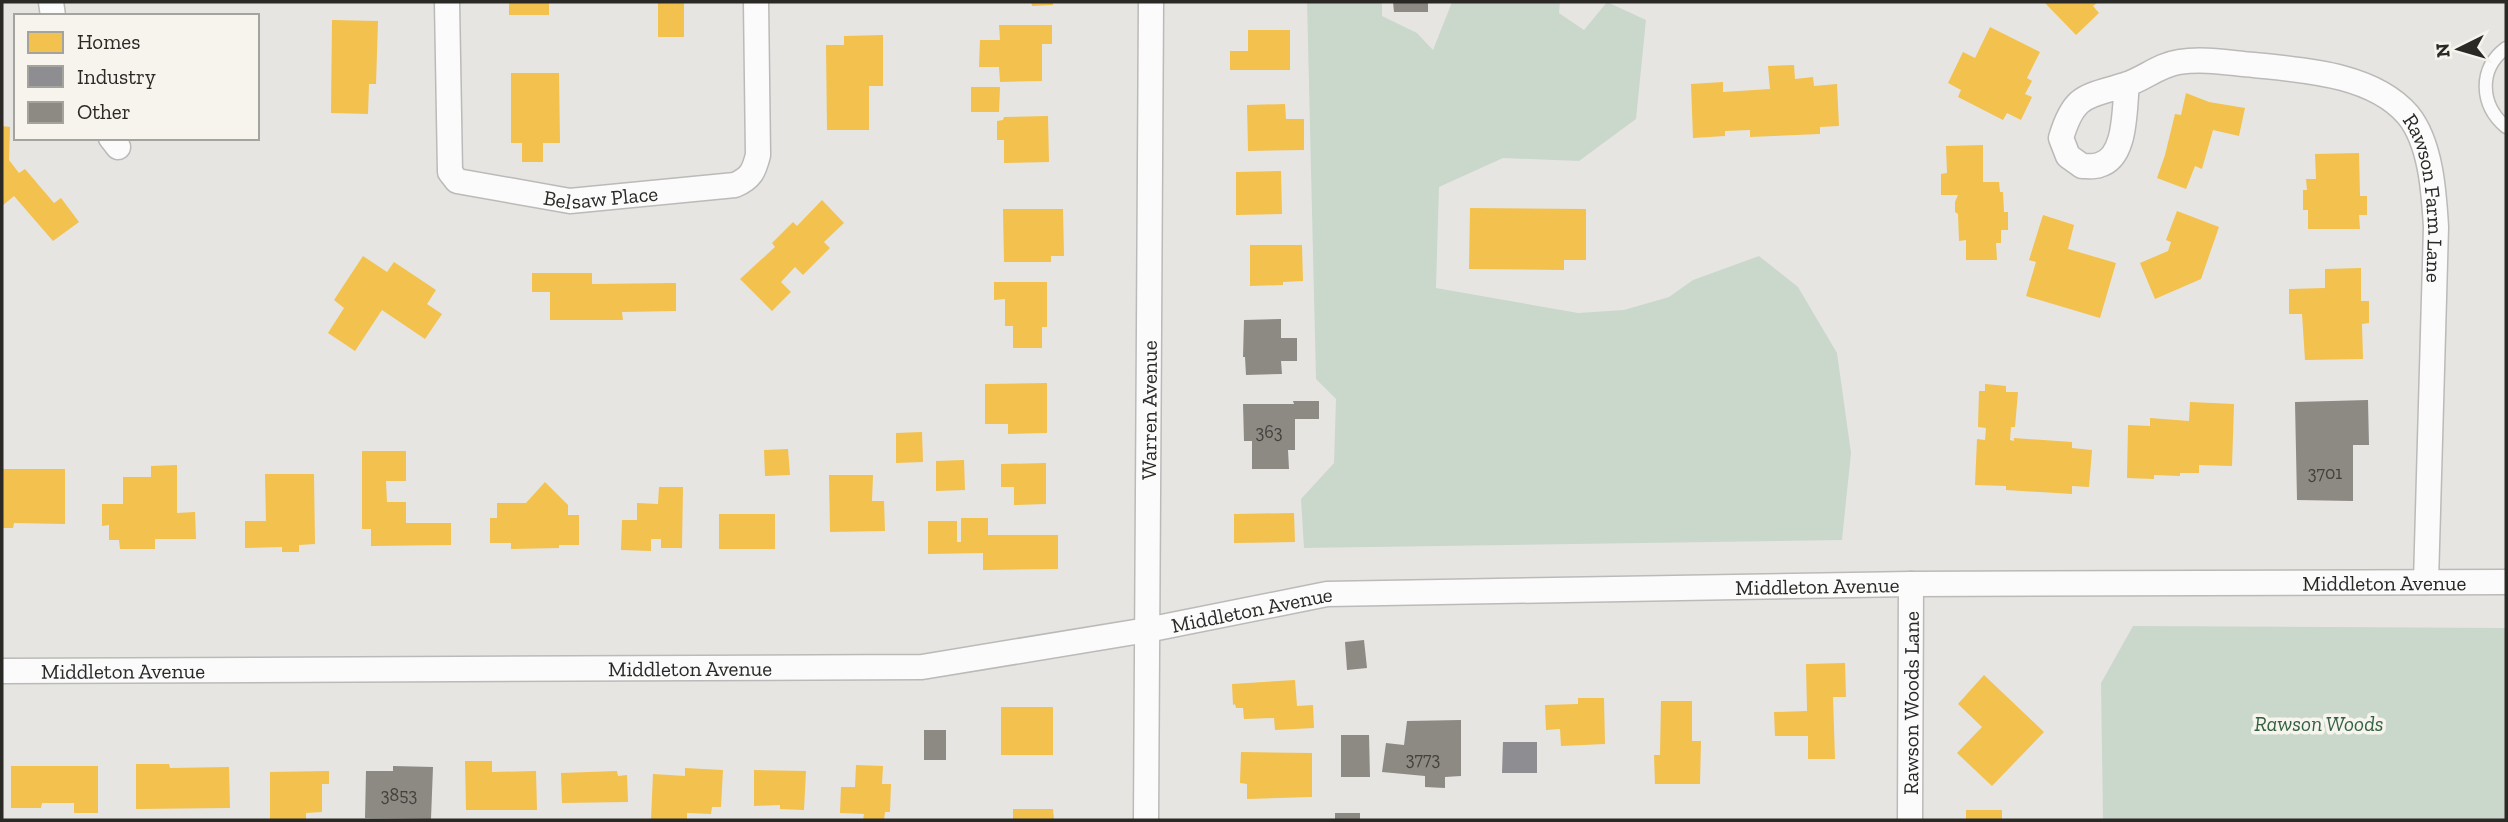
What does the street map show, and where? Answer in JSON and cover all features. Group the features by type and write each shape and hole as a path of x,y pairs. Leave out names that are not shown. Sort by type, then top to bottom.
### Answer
{"street":[{"name":"Belsaw Place","path":"447,2 450,172 457,181 570,201 735,185 754,172 758,155 756,2"},
{"name":"Warren Avenue","path":"1146,820 1151,2"},
{"name":"Rawson Farm Lane","path":"2127,84 2164,65 2179,62 2210,61 2309,70 2342,77 2375,91 2409,116 2425,149 2431,172 2436,227 2426,582"},
{"name":"Middleton Avenue","path":"2,671 922,667 1147,630 1327,594 1912,584 2506,582"},
{"name":"Rawson Woods Lane","path":"1910,820 1912,584"}],"lane":[{"path":"2506,47 2496,55 2486,75 2487,98 2495,117 2506,127"}],"green space":[{"path":"1307,2 1382,2 1382,16 1417,33 1433,50 1452,2 1560,2 1559,13 1584,30 1607,2 1646,20 1636,119 1579,161 1503,158 1439,187 1436,288 1578,313 1624,310 1669,297 1693,280 1759,256 1798,287 1837,353 1851,453 1842,540 1304,548 1301,499 1334,463 1336,399 1316,379"},
{"name":"Rawson Woods","path":"2133,626 2506,628 2506,820 2103,820 2101,683"}],"building: Homes":[{"path":"509,2 549,2 549,15 509,15"},
{"path":"658,2 684,2 684,37 658,37"},
{"path":"1031,2 1053,2 1053,5 1032,6"},
{"path":"2044,2 2098,2 2093,6 2099,13 2076,35"},
{"path":"332,20 378,21 376,84 369,84 368,114 331,113"},
{"path":"999,25 1052,25 1052,44 1042,44 1042,81 1000,82 999,67 979,67 980,40 1000,40"},
{"path":"1990,27 2040,52 2027,78 2032,81 2025,94 2032,97 2021,120 2007,113 2003,120 1958,97 1961,90 1948,83 1963,52 1975,58"},
{"path":"1248,30 1290,30 1290,70 1230,70 1230,51 1248,51"},
{"path":"883,35 883,86 869,86 869,130 827,130 826,45 844,45 844,36"},
{"path":"1794,65 1795,79 1813,77 1814,86 1837,84 1839,126 1820,127 1820,134 1750,137 1750,130 1725,131 1725,136 1693,138 1691,84 1723,82 1723,92 1770,89 1768,66"},
{"path":"511,73 559,73 560,143 543,143 543,162 522,162 522,143 511,143"},
{"path":"971,87 1000,87 999,112 971,112"},
{"path":"2186,93 2209,102 2245,108 2239,136 2213,130 2202,169 2195,166 2186,189 2157,178 2175,114 2181,115"},
{"path":"1285,104 1286,119 1304,119 1304,150 1248,151 1247,105"},
{"path":"1048,116 1049,162 1004,163 1004,140 997,140 997,121 1003,120 1004,117"},
{"path":"2,126 10,127 9,160 19,173 25,169 54,203 61,198 79,222 53,241 14,196 2,206"},
{"path":"1983,145 1983,182 1999,182 2000,192 2003,192 2004,212 2008,212 2008,230 2001,230 2001,243 1996,243 1997,260 1966,260 1966,240 1959,241 1958,214 1955,212 1958,195 1941,195 1941,174 1947,173 1946,146"},
{"path":"2359,153 2360,196 2367,196 2367,215 2359,215 2360,229 2308,229 2308,210 2303,210 2303,190 2307,190 2306,179 2316,179 2315,154"},
{"path":"1281,171 1282,214 1236,215 1236,172"},
{"path":"822,200 844,223 824,242 830,248 803,275 795,267 781,282 791,292 772,311 740,279 775,247 772,243 793,222 797,226"},
{"path":"1470,208 1586,209 1586,260 1564,260 1564,270 1469,269"},
{"path":"1003,209 1063,209 1064,256 1051,256 1051,262 1004,262"},
{"path":"2177,211 2219,227 2201,279 2155,299 2140,263 2168,251 2171,242 2166,240"},
{"path":"2043,215 2074,225 2068,249 2116,263 2100,318 2026,296 2036,262 2029,260"},
{"path":"1250,245 1302,245 1303,281 1283,282 1283,285 1250,286"},
{"path":"363,256 387,272 394,262 436,290 427,304 442,314 425,339 382,310 355,351 328,333 344,308 334,300"},
{"path":"2361,268 2361,301 2369,301 2369,323 2362,324 2363,359 2305,360 2302,314 2289,314 2289,289 2325,288 2325,269"},
{"path":"532,273 592,273 592,284 676,283 676,311 622,312 623,320 550,320 550,292 532,292"},
{"path":"994,282 1047,282 1047,327 1042,327 1042,348 1013,348 1013,326 1005,326 1005,299 994,300"},
{"path":"1047,383 1047,433 1008,434 1008,424 985,424 985,384"},
{"path":"1985,384 2006,386 2006,392 2018,392 2015,427 2011,427 2010,440 2014,441 2014,438 2072,442 2072,448 2092,450 2089,487 2072,486 2072,494 2006,490 2006,486 1975,485 1977,439 1985,440 1986,428 1978,427 1979,391 1985,391"},
{"path":"2190,402 2234,404 2232,466 2199,465 2199,473 2180,473 2180,476 2154,475 2154,479 2127,478 2128,425 2150,426 2150,418 2189,421"},
{"path":"922,432 923,462 896,463 896,433"},
{"path":"788,449 790,475 765,476 764,450"},
{"path":"362,451 406,451 406,481 386,481 387,502 406,502 406,523 451,523 451,545 371,546 371,529 362,529"},
{"path":"964,460 965,490 936,491 936,461"},
{"path":"1046,463 1046,504 1014,505 1014,487 1001,487 1001,464"},
{"path":"177,465 177,513 195,512 196,539 155,539 155,549 120,549 119,540 109,540 109,525 102,526 102,504 123,504 123,477 151,477 151,466"},
{"path":"2,469 65,469 65,524 14,523 13,528 2,528"},
{"path":"265,474 314,474 315,544 299,545 299,552 282,552 282,547 245,548 245,521 266,521"},
{"path":"829,475 873,475 872,501 884,501 885,531 830,532"},
{"path":"545,482 568,505 568,515 579,515 579,545 511,549 511,543 490,543 490,518 497,518 497,503 526,503"},
{"path":"659,487 683,487 682,548 661,548 661,539 651,539 651,551 621,550 622,520 637,520 637,503 658,504"},
{"path":"1294,513 1295,542 1234,543 1234,514"},
{"path":"719,514 775,514 775,549 719,549"},
{"path":"961,518 988,518 988,535 1058,535 1058,569 983,570 983,553 928,554 928,521 957,521 957,542 961,542"},
{"path":"1845,663 1846,697 1833,697 1835,759 1808,759 1808,736 1775,736 1774,712 1807,711 1806,664"},
{"path":"1984,675 2044,732 1992,786 1957,753 1982,727 1958,704"},
{"path":"1295,680 1297,706 1313,705 1314,728 1275,730 1274,718 1244,719 1243,708 1233,705 1232,684"},
{"path":"1578,698 1604,698 1605,744 1561,746 1560,729 1546,730 1545,705 1578,704"},
{"path":"1661,701 1692,701 1692,741 1701,741 1700,784 1655,784 1654,755 1660,755"},
{"path":"1001,707 1053,707 1053,755 1001,755"},
{"path":"1241,752 1312,753 1312,797 1247,799 1247,784 1240,783"},
{"path":"465,761 492,761 492,772 536,771 537,810 466,810"},
{"path":"136,764 169,764 170,768 229,767 230,808 136,809"},
{"path":"856,765 883,766 882,784 891,784 890,812 885,812 884,820 863,820 864,814 840,813 841,787 855,787"},
{"path":"11,766 98,766 98,813 74,813 74,803 42,803 41,808 11,808"},
{"path":"685,768 723,770 721,807 712,807 711,814 687,813 687,820 651,820 653,774 685,776"},
{"path":"754,770 806,771 804,810 780,809 780,805 754,806"},
{"path":"329,771 329,784 322,784 322,812 306,813 306,820 270,820 270,772"},
{"path":"617,771 618,776 627,775 628,802 562,803 561,773"},
{"path":"1013,809 1053,809 1054,820 1013,820"},
{"path":"1966,810 2002,810 2002,820 1966,820"}],"building: Industry":[{"path":"1503,742 1537,742 1537,773 1502,773"}],"building: Other":[{"path":"1393,2 1428,2 1428,12 1394,12"},
{"path":"1281,319 1281,338 1297,338 1297,361 1281,361 1282,374 1246,375 1243,357 1244,320"},
{"path":"2368,400 2369,445 2353,445 2353,501 2297,500 2295,402"},
{"path":"1293,401 1319,401 1319,419 1295,419 1295,450 1288,450 1289,469 1252,469 1252,441 1244,441 1243,404 1294,404"},
{"path":"1364,640 1367,668 1347,670 1345,642"},
{"path":"1461,720 1461,776 1445,777 1445,788 1425,787 1425,776 1382,772 1386,743 1404,745 1407,721"},
{"path":"924,730 946,730 946,760 924,760"},
{"path":"1341,735 1369,735 1370,777 1341,777"},
{"path":"393,766 433,767 431,819 365,818 366,771 393,771"},
{"path":"1335,813 1360,813 1360,820 1335,820"}]}
